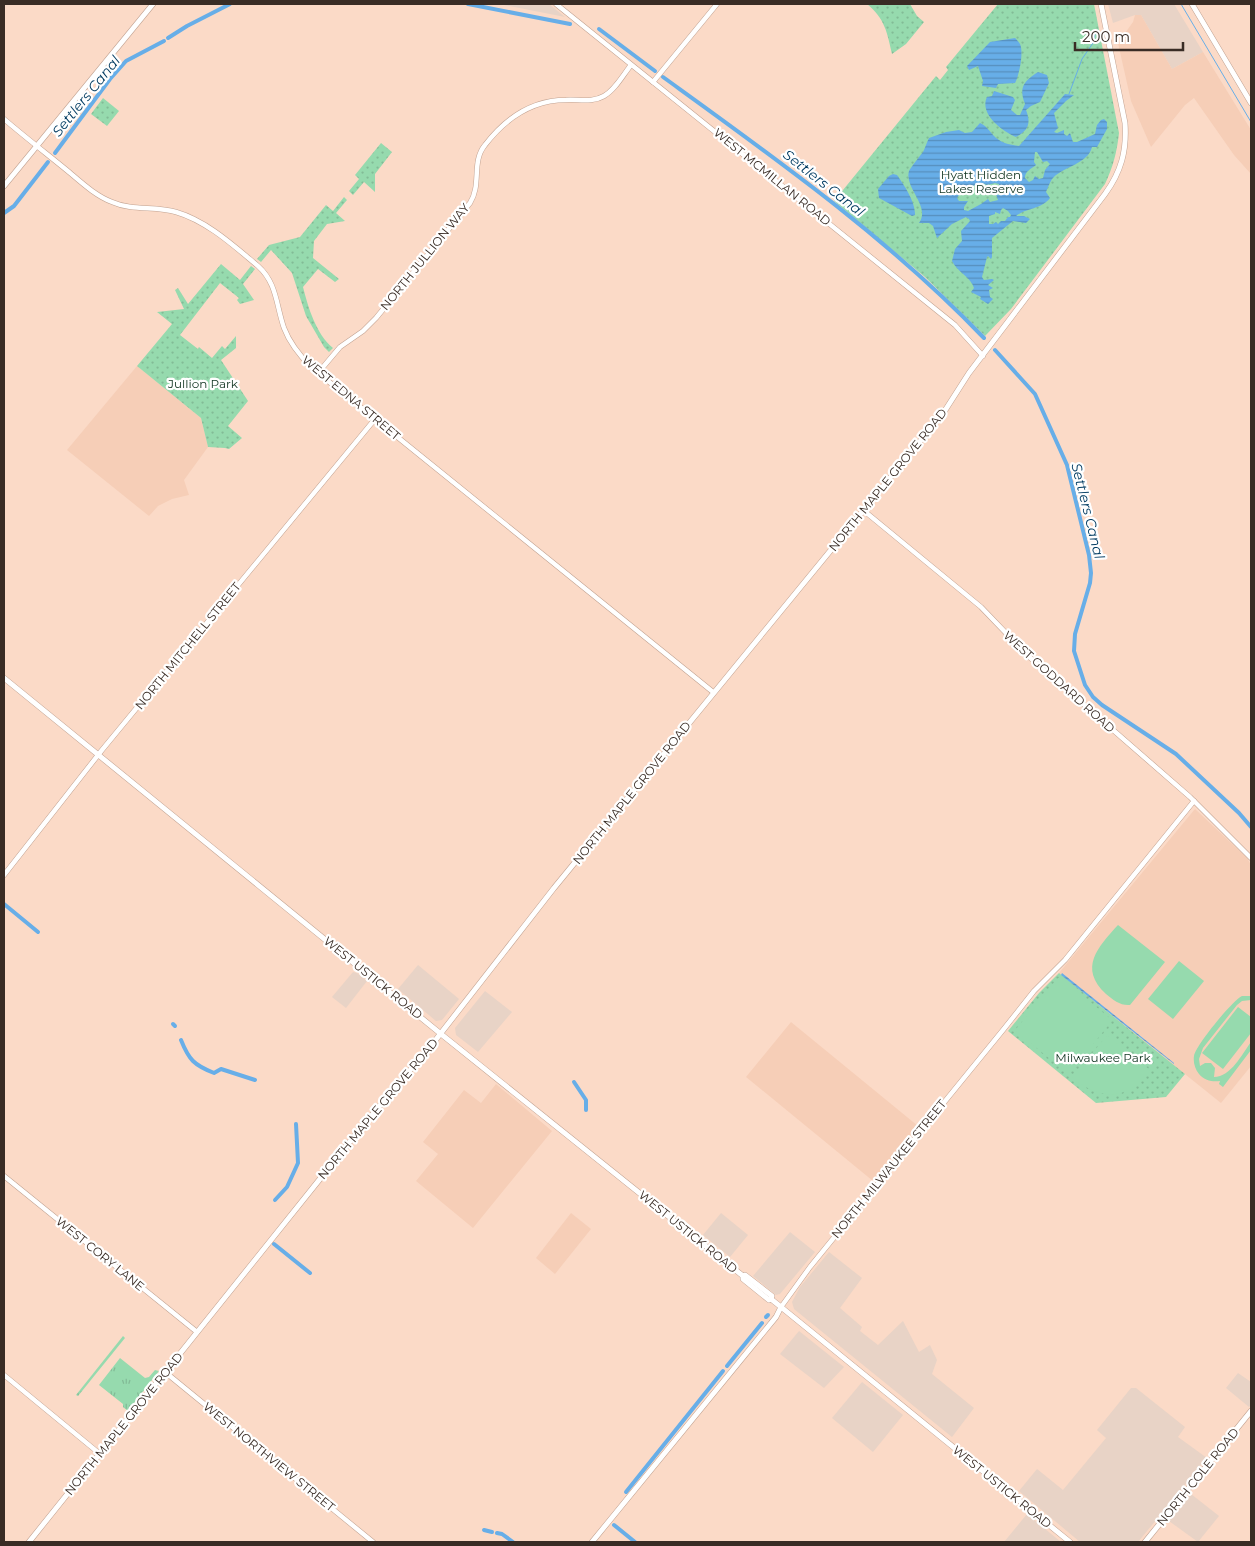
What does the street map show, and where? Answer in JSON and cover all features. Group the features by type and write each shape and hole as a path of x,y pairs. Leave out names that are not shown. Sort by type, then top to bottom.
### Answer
{"main road":[{"path":"4,186 153,4"},
{"name":"NORTH MAPLE GROVE ROAD","path":"30,1542 360,1129 441,1034 532,916 713,692 949,406 964,380 1105,194 1121,165 1126,142 1125,123 1101,4"},
{"path":"1192,4 1251,103"},
{"name":"WEST USTICK ROAD","path":"4,678 441,1034 743,1276 743,1279 781,1307 1070,1542"},
{"name":"NORTH MILWAUKEE STREET","path":"592,1542 776,1317 781,1307"},
{"name":"NORTH COLE ROAD","path":"1146,1542 1251,1411"}],"street":[{"name":"WEST MCMILLAN ROAD","path":"556,4 955,325 983,356"},
{"path":"653,82 718,4"},
{"name":"NORTH JULLION WAY","path":"318,373 340,347 376,318 470,203 476,187 478,156 498,129 519,113 541,104 560,100 589,100 603,96 611,90 632,65"},
{"name":"WEST EDNA STREET","path":"4,119 102,197 123,206 160,209 188,216 209,227 265,273 276,292 284,328 304,361 713,692"},
{"name":"NORTH MITCHELL STREET","path":"4,875 98,756 375,419"},
{"name":"WEST GODDARD ROAD","path":"863,510 981,608 1031,659 1194,801 1251,858"},
{"name":"NORTH MILWAUKEE STREET","path":"781,1307 806,1272 997,1036 1034,991 1065,960 1194,801"},
{"name":"WEST CORY LANE","path":"4,1176 196,1332"},
{"name":"WEST NORTHVIEW STREET","path":"165,1372 373,1542"},
{"path":"4,1376 100,1454"}],"shaded area":[{"path":"499,4 549,4 565,17"},
{"path":"1108,4 1174,4 1203,52 1172,69 1141,15 1135,15 1113,23"},
{"path":"1135,15 1141,15 1172,69 1203,52 1251,130 1251,174 1234,155 1194,98 1185,105 1151,147 1131,101 1118,43 1133,22"},
{"path":"137,366 201,418 208,447 184,480 189,495 172,499 158,506 149,516 67,450"},
{"path":"1195,809 1247,858 1251,865 1251,1066 1221,1103 1059,973"},
{"path":"418,965 459,999 442,1020 436,1021 398,989"},
{"path":"353,972 367,981 346,1008 332,997"},
{"path":"485,991 512,1012 478,1052 456,1035 455,1028"},
{"path":"791,1022 918,1126 873,1181 746,1077"},
{"path":"496,1084 552,1131 473,1228 416,1181 438,1154 423,1142 464,1090 481,1103"},
{"path":"571,1213 591,1229 555,1274 536,1258"},
{"path":"721,1213 748,1235 730,1257 703,1235"},
{"path":"790,1232 815,1252 780,1294 776,1295 753,1276"},
{"path":"829,1252 862,1278 840,1308 862,1327 860,1331 878,1345 903,1321 919,1352 930,1345 937,1360 932,1374 974,1408 952,1437 794,1309 792,1302 800,1287"},
{"path":"799,1331 844,1367 824,1388 780,1354"},
{"path":"1238,1373 1251,1382 1251,1405 1249,1407 1226,1388"},
{"path":"862,1382 903,1415 873,1452 832,1418"},
{"path":"1131,1388 1136,1388 1185,1427 1178,1437 1207,1458 1138,1542 1080,1542 1019,1491 1037,1469 1063,1490 1106,1438 1097,1430"},
{"path":"1191,1494 1219,1516 1198,1542 1169,1521"},
{"path":"1027,1514 1061,1542 1004,1542"}],"green space":[{"path":"867,4 910,4 917,16 924,22 906,44 892,54 887,32 882,21"},
{"name":"Hyatt Hidden Lakes Reserve","path":"998,4 1094,4 1119,133 1114,159 1105,184 1011,309 985,336 925,277 834,201 936,76 940,80 948,70 946,67"},
{"path":"103,98 119,111 107,126 91,114"},
{"path":"381,143 392,152 375,174 375,192 364,182 353,195 349,191 359,179 355,175"},
{"path":"344,197 347,200 336,213 345,221 327,224 314,241 313,258 339,279 335,282 318,269 303,287 317,328 333,348 329,352 324,347 306,316 292,273 271,250 261,262 257,259 269,245 300,237 326,205 333,211"},
{"name":"Jullion Park","path":"221,264 240,280 251,266 255,269 243,284 254,300 240,304 237,300 239,298 220,283 180,335 212,358 222,346 225,349 236,336 236,348 221,360 248,401 228,426 242,438 229,449 208,447 201,418 137,366 172,324 157,312 184,309 175,290 178,288 188,304"},
{"path":"1118,925 1165,962 1130,1005 1120,1004 1106,994 1093,975 1092,967 1098,950"},
{"path":"1179,961 1204,981 1173,1019 1148,999"},
{"name":"Milwaukee Park","path":"1059,973 1185,1074 1166,1097 1096,1103 1008,1031 1039,993"},
{"path":"1058,978 1061,978 1111,1019 1111,1022 1070,1073 1067,1073 1017,1032 1016,1029"},
{"path":"1242,996 1251,996 1251,1000 1242,1001 1237,1005 1203,1048 1199,1059 1200,1066 1205,1063 1211,1063 1215,1068 1214,1077 1220,1076 1236,1064 1251,1042 1251,1050 1223,1087 1219,1084 1220,1081 1209,1080 1199,1074 1196,1070 1194,1056 1196,1050 1215,1024"},
{"path":"1238,1007 1251,1017 1251,1033 1223,1069 1202,1053"},
{"path":"1107,1035 1150,1070 1132,1088 1114,1094 1094,1091 1072,1078"},
{"path":"123,1336 125,1338 78,1396 76,1395"},
{"path":"120,1358 145,1378 149,1377 155,1370 159,1371 128,1411 123,1407 123,1404 99,1385"}],"water":[{"path":"1015,38 1020,44 1021,58 1015,83 998,84 996,88 982,86 983,81 978,66 969,70 967,66 990,42"},
{"path":"1038,72 1047,75 1049,83 1040,102 1026,110 1028,126 1024,132 1016,137 1004,131 989,116 985,103 987,97 992,96 994,91 1013,97 1015,100 1011,110 1020,115 1025,104 1022,93 1024,85 1026,81"},
{"path":"1065,94 1074,95 1054,113 1058,128 1054,132 1057,133 1064,130 1064,134 1067,136 1070,133 1073,142 1077,142 1095,134 1097,125 1101,120 1104,119 1107,122 1107,129 1097,147 1092,147 1090,153 1081,161 1052,179 1046,192 1050,198 1047,202 1016,216 1024,216 1030,219 1026,223 1013,221 992,238 992,257 991,259 987,257 982,277 984,280 994,280 988,285 993,288 989,290 990,297 993,299 988,304 980,299 981,297 971,292 974,288 972,284 952,261 955,249 962,241 961,231 970,221 969,219 966,217 952,224 937,238 933,226 929,223 919,223 922,217 922,210 910,184 909,171 923,152 929,138 959,130 965,133 972,132 980,123 1001,141 1019,146","holes":["1035,152 1037,152 1043,162 1047,161 1050,164 1045,170 1043,178 1039,179 1035,176 1029,182 1025,176 1036,165 1034,162","982,183 987,185 995,183 999,184 1001,193 999,195 996,194 998,200 990,202 988,199 968,211 964,210 968,201 959,201 957,198 965,190","1003,208 1008,211 1011,215 1010,217 998,224 996,222 989,224 989,216 995,214 995,212 1000,214"]},
{"path":"893,174 897,175 909,194 915,215 912,216 879,198 878,189"},
{"path":"1062,973 1174,1063 1174,1064 1061,975"}],"waterway":[{"name":"Settlers Canal","path":"168,38 230,4"},
{"name":"Settlers Canal","path":"468,4 570,24"},
{"path":"1181,4 1251,122"},
{"name":"Settlers Canal","path":"599,29 655,71"},
{"path":"1069,94 1082,59 1093,43 1095,34"},
{"name":"Settlers Canal","path":"55,153 110,79 126,61 164,41"},
{"name":"Settlers Canal","path":"663,77 830,200 909,266 984,338"},
{"name":"Settlers Canal","path":"4,213 14,206 48,162"},
{"name":"Settlers Canal","path":"995,350 1035,394 1067,465 1089,555 1091,573 1090,583 1075,634 1074,651 1085,685 1093,697 1102,705 1176,754 1239,813 1251,827"},
{"path":"4,904 38,932"},
{"path":"181,1040 193,1061 202,1067 214,1073 221,1069 255,1080"},
{"path":"574,1082 586,1100 586,1110"},
{"path":"275,1200 287,1187 298,1163 296,1124"},
{"path":"274,1244 310,1273"},
{"path":"727,1366 762,1323"},
{"path":"626,1492 723,1371"},
{"path":"614,1525 635,1542"},
{"path":"484,1530 492,1532"},
{"path":"497,1533 502,1534 513,1542"}]}
